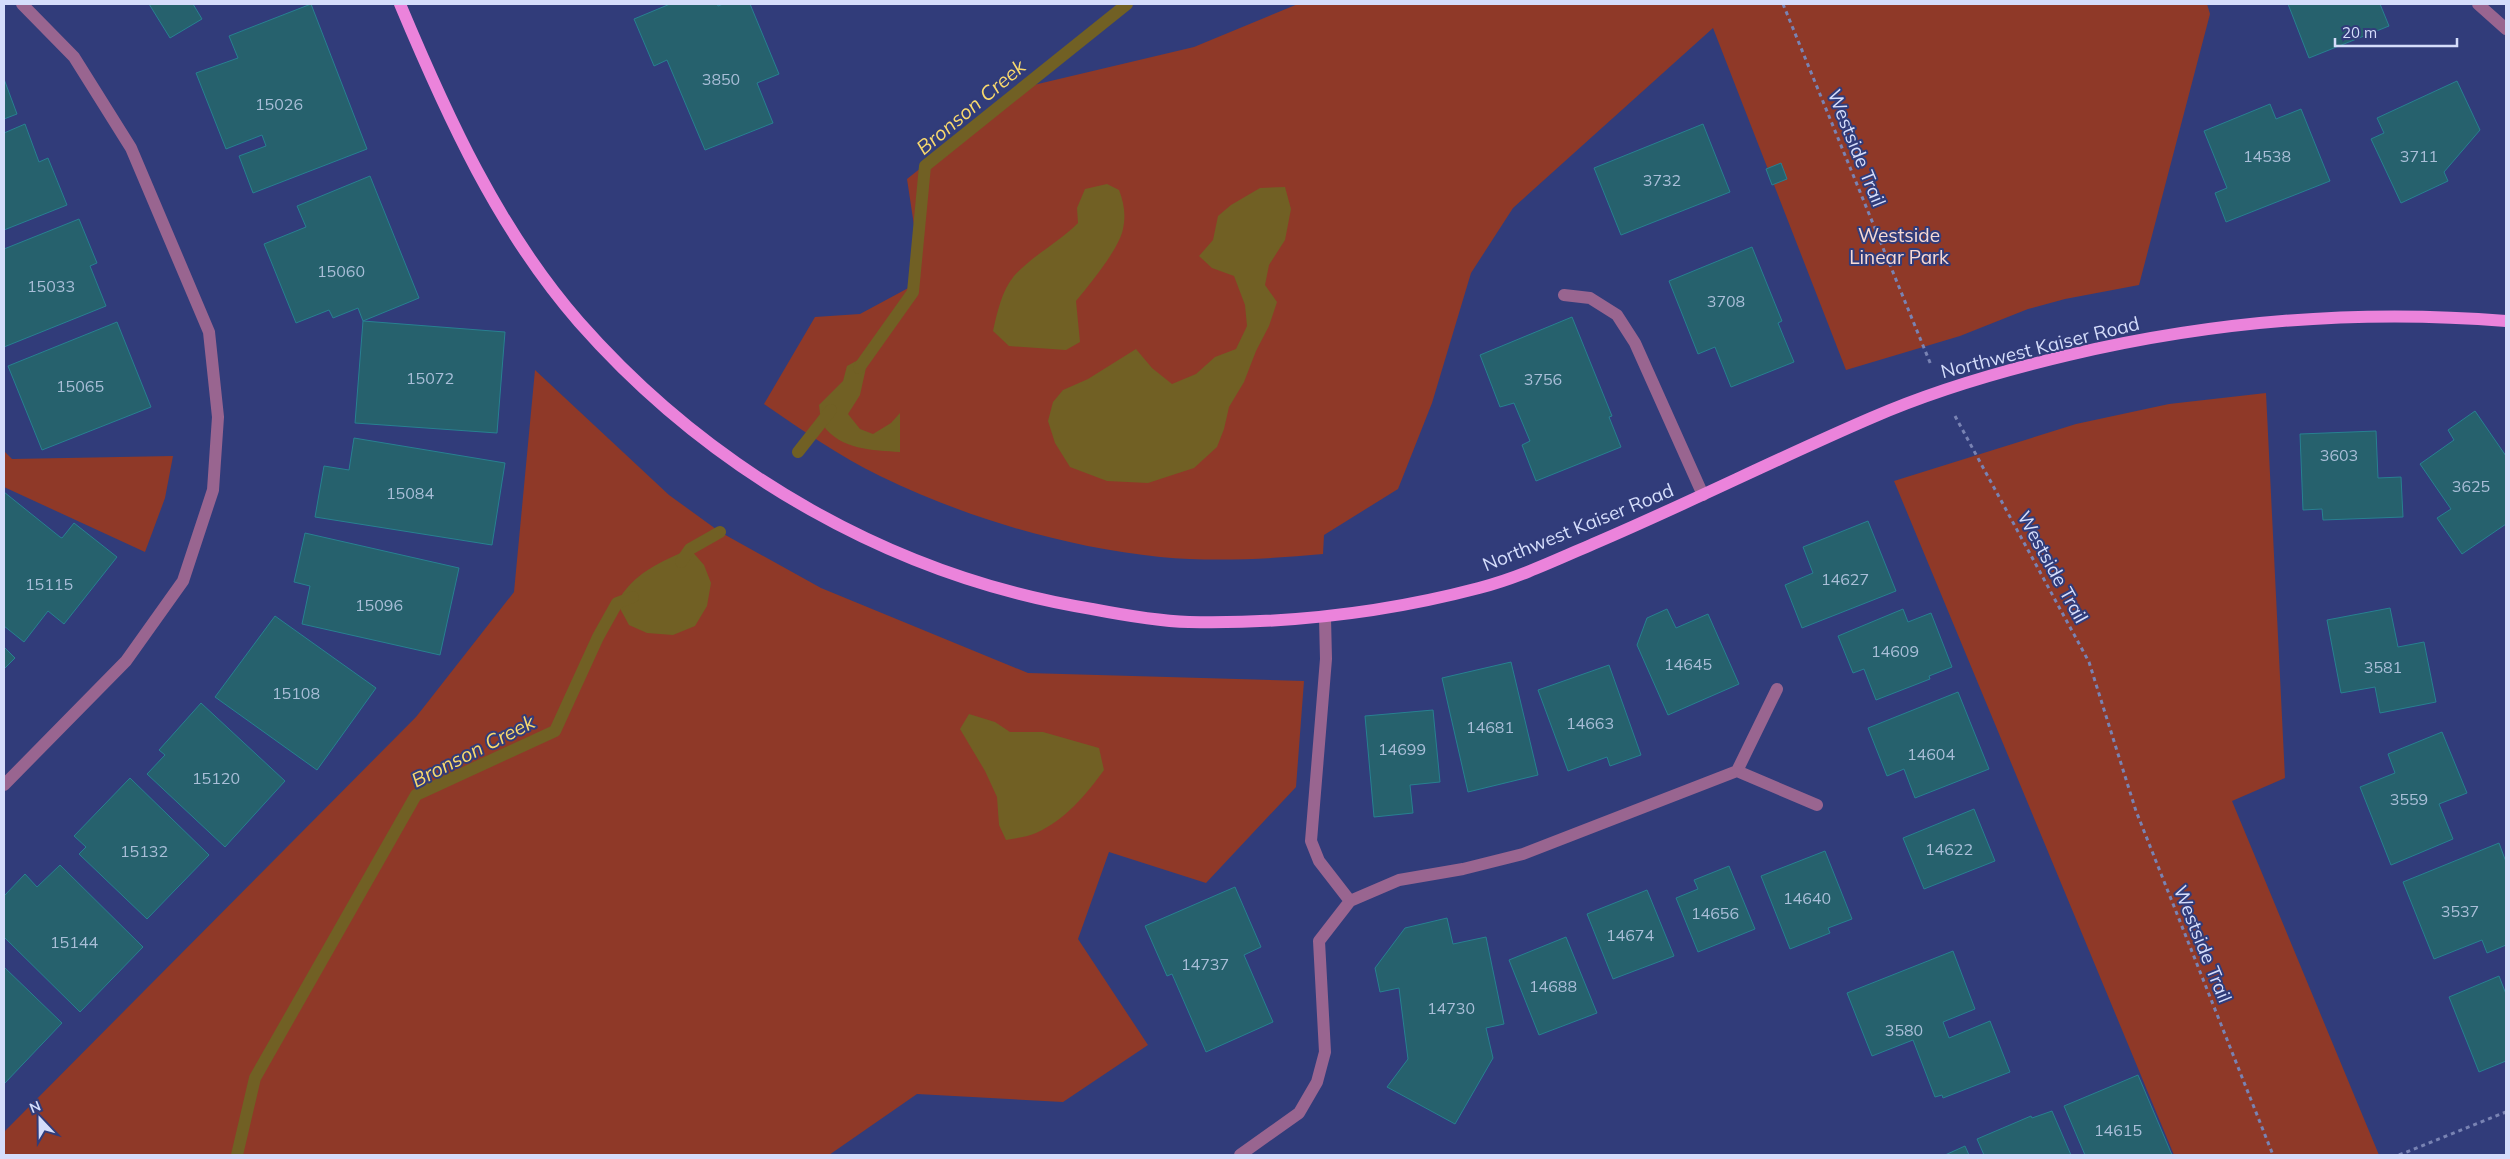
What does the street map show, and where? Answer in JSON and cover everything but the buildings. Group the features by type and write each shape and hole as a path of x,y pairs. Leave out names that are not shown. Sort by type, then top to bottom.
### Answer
{"main road":[{"name":"Northwest Kaiser Road","path":"400,4 433,83 473,167 535,263 578,321 670,413 740,466 805,508 864,538 959,576 1013,593 1078,607 1184,622 1325,618 1383,608 1485,586 1528,571 1703,495 1867,420 1941,390 2036,363 2111,345 2196,329 2282,320 2364,317 2470,318 2506,321"}],"street":[{"path":"4,785 126,661 183,581 213,490 218,417 209,332 131,148 74,57 22,4"},
{"path":"2478,4 2506,29"},
{"path":"1564,295 1590,298 1617,315 1635,343 1703,495"},
{"path":"1325,618 1326,659 1311,841 1319,861 1350,901"},
{"path":"1240,1155 1299,1113 1317,1082 1325,1052 1318,941 1350,901 1399,880 1463,869 1523,854 1737,771 1777,689"},
{"path":"1737,771 1817,806"}],"path":[{"name":"Westside Trail","path":"1782,4 1941,390 2089,662 2136,811 2273,1155"},
{"path":"2400,1155 2506,1112"}],"green space":[{"name":"Westside Linear Park","path":"1298,4 2207,4 2210,14 2139,285 2065,299 2028,309 1960,336 1846,370 1713,28 1513,208 1471,273 1432,403 1398,489 1324,535 1323,554 1242,559 1180,559 1124,552 1052,538 947,505 880,476 835,451 764,404 815,317 860,314 912,286 920,265 907,179 1021,88 1194,47"},
{"path":"535,370 669,495 720,532 821,588 1028,673 1304,681 1296,787 1206,883 1109,852 1078,939 1148,1045 1063,1102 917,1094 829,1155 4,1155 4,1132 416,717 514,592"},
{"path":"2266,393 2285,778 2232,801 2379,1155 2174,1155 1894,481 2076,424 2169,404"},
{"path":"4,451 12,459 173,456 165,498 145,552 4,487"}],"shaded area":[{"path":"1107,184 1119,190 1124,209 1124,224 1120,237 1110,256 1076,301 1080,342 1066,350 1009,346 993,331 1000,302 1006,288 1021,269 1078,223 1077,208 1085,189"},
{"path":"1285,187 1291,209 1285,240 1269,265 1265,285 1277,302 1269,326 1256,351 1244,382 1229,407 1224,429 1217,447 1194,468 1148,483 1107,481 1070,467 1055,443 1048,421 1053,402 1063,390 1088,379 1136,349 1152,368 1172,384 1196,374 1215,357 1236,349 1247,326 1245,305 1234,276 1212,268 1199,256 1213,240 1218,216 1231,205 1260,188"},
{"path":"869,354 860,395 848,414 860,429 873,434 891,423 900,413 900,452 868,449 848,444 830,433 821,421 819,405 843,381 847,366"},
{"path":"690,549 704,565 711,583 707,606 695,626 673,635 647,633 629,625 617,603 631,584 639,576 658,564"},
{"path":"969,714 995,722 1010,732 1043,732 1099,748 1104,770 1074,806 1047,828 1033,834 1006,840 999,825 997,797 985,771 960,729"}],"waterway":[{"name":"Bronson Creek","path":"859,368 913,292 925,166 1127,4"},
{"name":"Bronson Creek","path":"798,452 831,410"},
{"name":"Bronson Creek","path":"681,562 690,549 720,532"},
{"name":"Bronson Creek","path":"237,1155 255,1078 416,795 555,731 598,637 617,603 633,597"}]}
